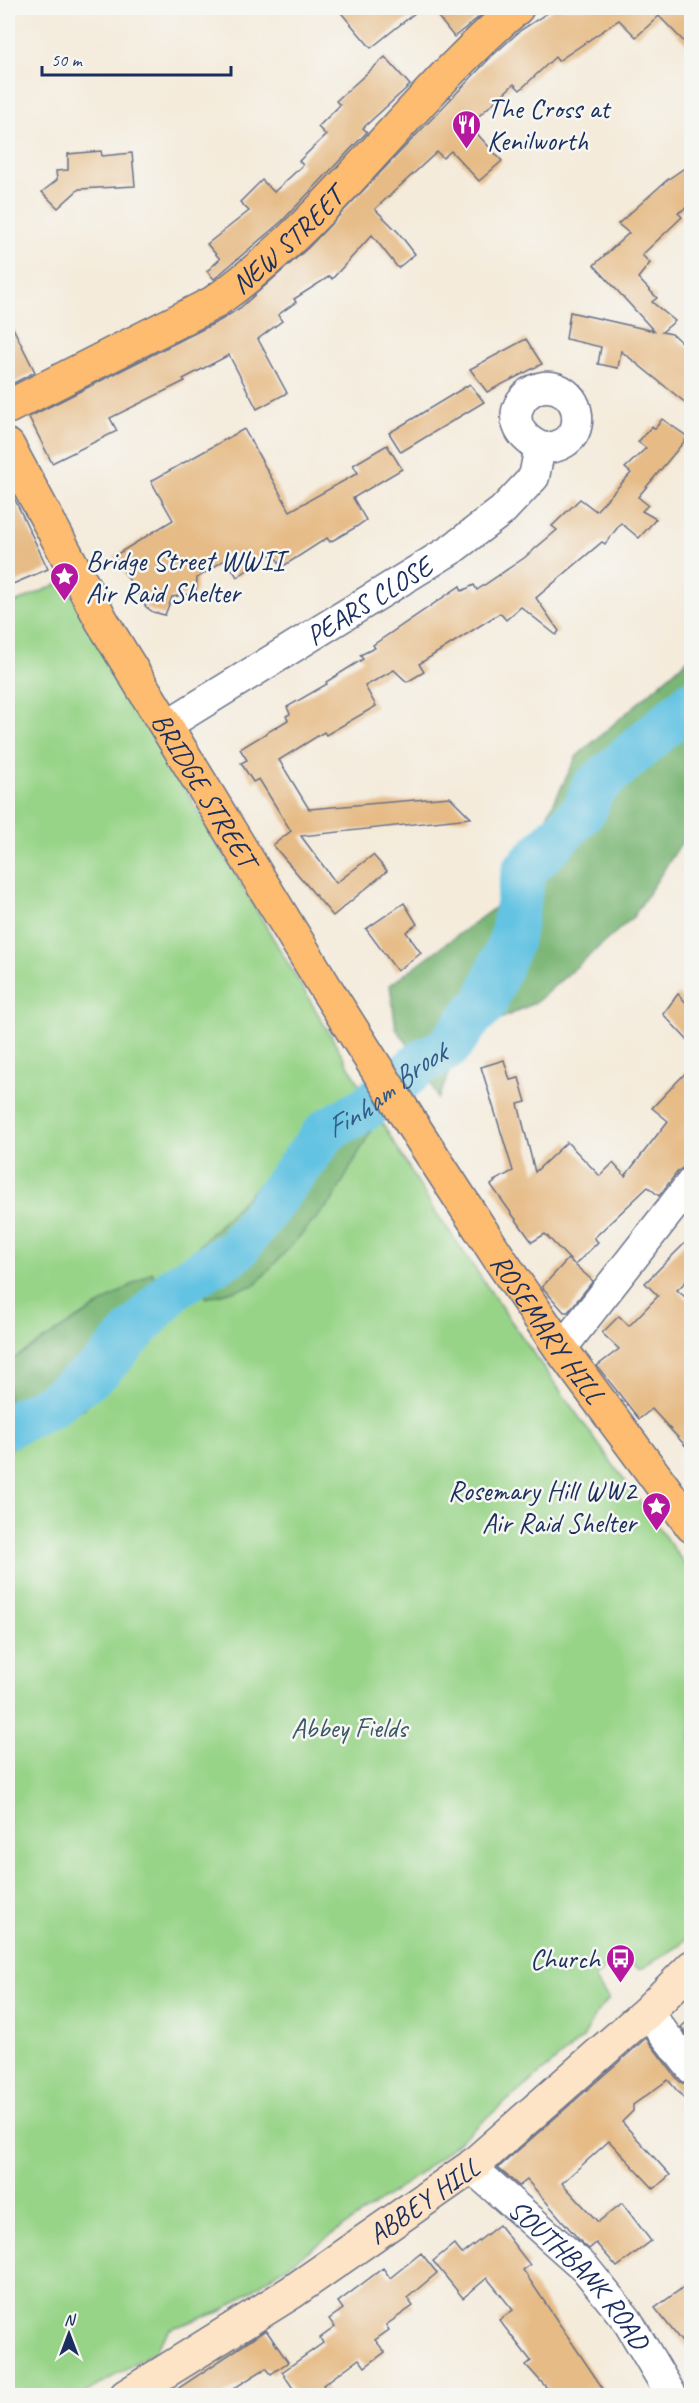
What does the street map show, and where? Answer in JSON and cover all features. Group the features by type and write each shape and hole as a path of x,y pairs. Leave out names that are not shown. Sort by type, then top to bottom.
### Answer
{"main road":[{"name":"NEW STREET","path":"8,407 213,303 243,281 303,227 356,174 462,58 517,8"},
{"name":"BRIDGE STREET","path":"8,446 102,621 325,987 413,1126"},
{"name":"ROSEMARY HILL","path":"413,1126 561,1349 692,1526"},
{"name":"ABBEY HILL","path":"126,2396 292,2292 471,2167 647,2012 692,1967"}],"street":[{"name":"PEARS CLOSE","path":"167,725 452,549 502,511 534,477 540,447"},
{"path":"561,1349 692,1182"},
{"path":"647,2012 692,2069"},
{"name":"SOUTHBANK ROAD","path":"471,2167 585,2268 627,2320 672,2396"}],"green space":[{"name":"Abbey Fields","path":"65,581 90,629 431,1205 538,1360 691,1573 692,1932 679,1946 640,1970 616,1958 594,1979 609,1999 597,2013 583,2038 418,2175 222,2311 170,2329 154,2352 82,2395 8,2395 8,606"},
{"path":"691,657 691,828 633,917 536,1002 492,1023 458,1054 438,1099 422,1062 396,1029 390,985 494,908 510,875 546,818 577,756"},
{"path":"348,1093 372,1129 332,1201 255,1285 207,1298 183,1262"},
{"path":"152,1272 171,1314 85,1408 8,1450 8,1362"}],"building":[{"path":"337,8 421,8 371,48"},
{"path":"431,8 490,8 454,37"},
{"path":"555,8 692,8 692,50 659,16 636,37 619,20 558,61 555,57 520,90 514,84 469,125 502,161 479,181 451,151 443,158 437,152 375,209 398,232 415,254 398,268 372,235 332,279 330,276 294,299 296,302 278,315 282,321 258,339 287,393 257,409 229,355 183,379 185,381 110,418 117,431 52,463 29,417 221,320 240,308 308,248 491,57 521,30"},
{"path":"385,57 410,85 363,128 367,132 282,221 214,279 207,271 220,259 207,244 249,211 240,202 262,180 274,192 303,165 299,161 326,135 318,127 340,105 336,101"},
{"path":"101,151 102,156 132,153 135,186 79,189 58,208 42,192 57,180 56,171 68,170 68,154"},
{"path":"692,163 692,204 678,213 682,217 642,255 650,263 638,278 657,298 652,302 675,321 662,332 672,334 692,352 692,408 621,351 618,368 598,364 601,347 566,339 570,312 654,331 594,265 629,233 618,224 667,180"},
{"path":"8,318 35,372 8,386"},
{"path":"526,339 542,364 487,392 470,369"},
{"path":"470,384 484,402 401,452 389,433"},
{"path":"662,419 688,437 638,497 648,505 642,511 656,519 639,538 621,523 605,544 602,542 536,598 559,631 556,635 521,607 506,620 500,613 419,664 424,672 407,682 394,670 365,686 376,706 326,735 324,732 279,760 309,809 450,797 471,818 301,836 336,883 373,855 387,871 333,916 273,845 291,831 259,779 253,782 241,763 247,760 240,749 288,720 286,716 290,714 287,707 327,684 326,682 363,659 360,655 375,648 373,645 460,586 462,591 474,585 477,590 524,558 557,530 552,526 580,499 596,511 631,473 625,468 646,448 638,442 652,426 655,429"},
{"path":"244,429 290,511 358,473 353,465 387,445 402,469 353,498 366,520 330,542 327,538 282,567 273,553 237,577 226,559 197,578 196,593 172,597 165,615 153,612 146,607 114,556 173,520 151,481"},
{"path":"8,485 48,569 8,586"},
{"path":"404,903 417,924 406,932 421,953 397,971 366,929"},
{"path":"678,994 692,1009 692,1045 663,1014"},
{"path":"504,1060 510,1080 519,1078 526,1102 518,1104 535,1172 567,1142 600,1176 613,1163 625,1176 668,1121 652,1108 692,1066 692,1161 678,1171 659,1196 648,1187 594,1238 598,1242 575,1265 593,1281 568,1312 564,1312 542,1287 568,1259 574,1264 545,1234 532,1242 491,1185 513,1171 481,1067"},
{"path":"692,1236 692,1276 677,1290 692,1303 692,1453 652,1409 639,1419 597,1366 619,1349 602,1333 619,1316 629,1326 658,1296 645,1283"},
{"path":"692,2017 692,2041 681,2027"},
{"path":"646,2038 678,2080 685,2085 692,2086 692,2108 668,2080 633,2105 633,2111 622,2122 670,2175 654,2189 609,2141 562,2183 598,2222 622,2203 651,2241 617,2267 596,2243 589,2249 581,2242 527,2180 519,2186 498,2168"},
{"path":"499,2225 530,2265 523,2270 608,2396 554,2396 526,2365 531,2361 499,2320 513,2310 487,2278 463,2298 433,2261 454,2244 462,2254"},
{"path":"421,2253 437,2273 407,2298 413,2306 386,2325 389,2330 375,2340 385,2352 365,2367 359,2359 323,2385 330,2396 298,2396 282,2372 323,2343 320,2338 335,2327 329,2319 343,2309 338,2302 383,2268 390,2278"},
{"path":"692,2281 692,2355 655,2308"},
{"path":"266,2330 288,2362 271,2374 266,2368 222,2396 167,2396"}],"waterway":[{"name":"Finham Brook","path":"8,1426 49,1406 100,1369 175,1287 236,1250 326,1131 366,1108 422,1062 448,1048 473,1015 484,1005 511,940 524,871 585,809 592,789 692,702"}],"place":[{"name":"The Cross at Kenilworth","path":"466,150"},
{"name":"Bridge Street WWII Air Raid Shelter","path":"65,602"},
{"name":"Rosemary Hill WW2 Air Raid Shelter","path":"657,1532"},
{"name":"Church","path":"621,1984"}]}
